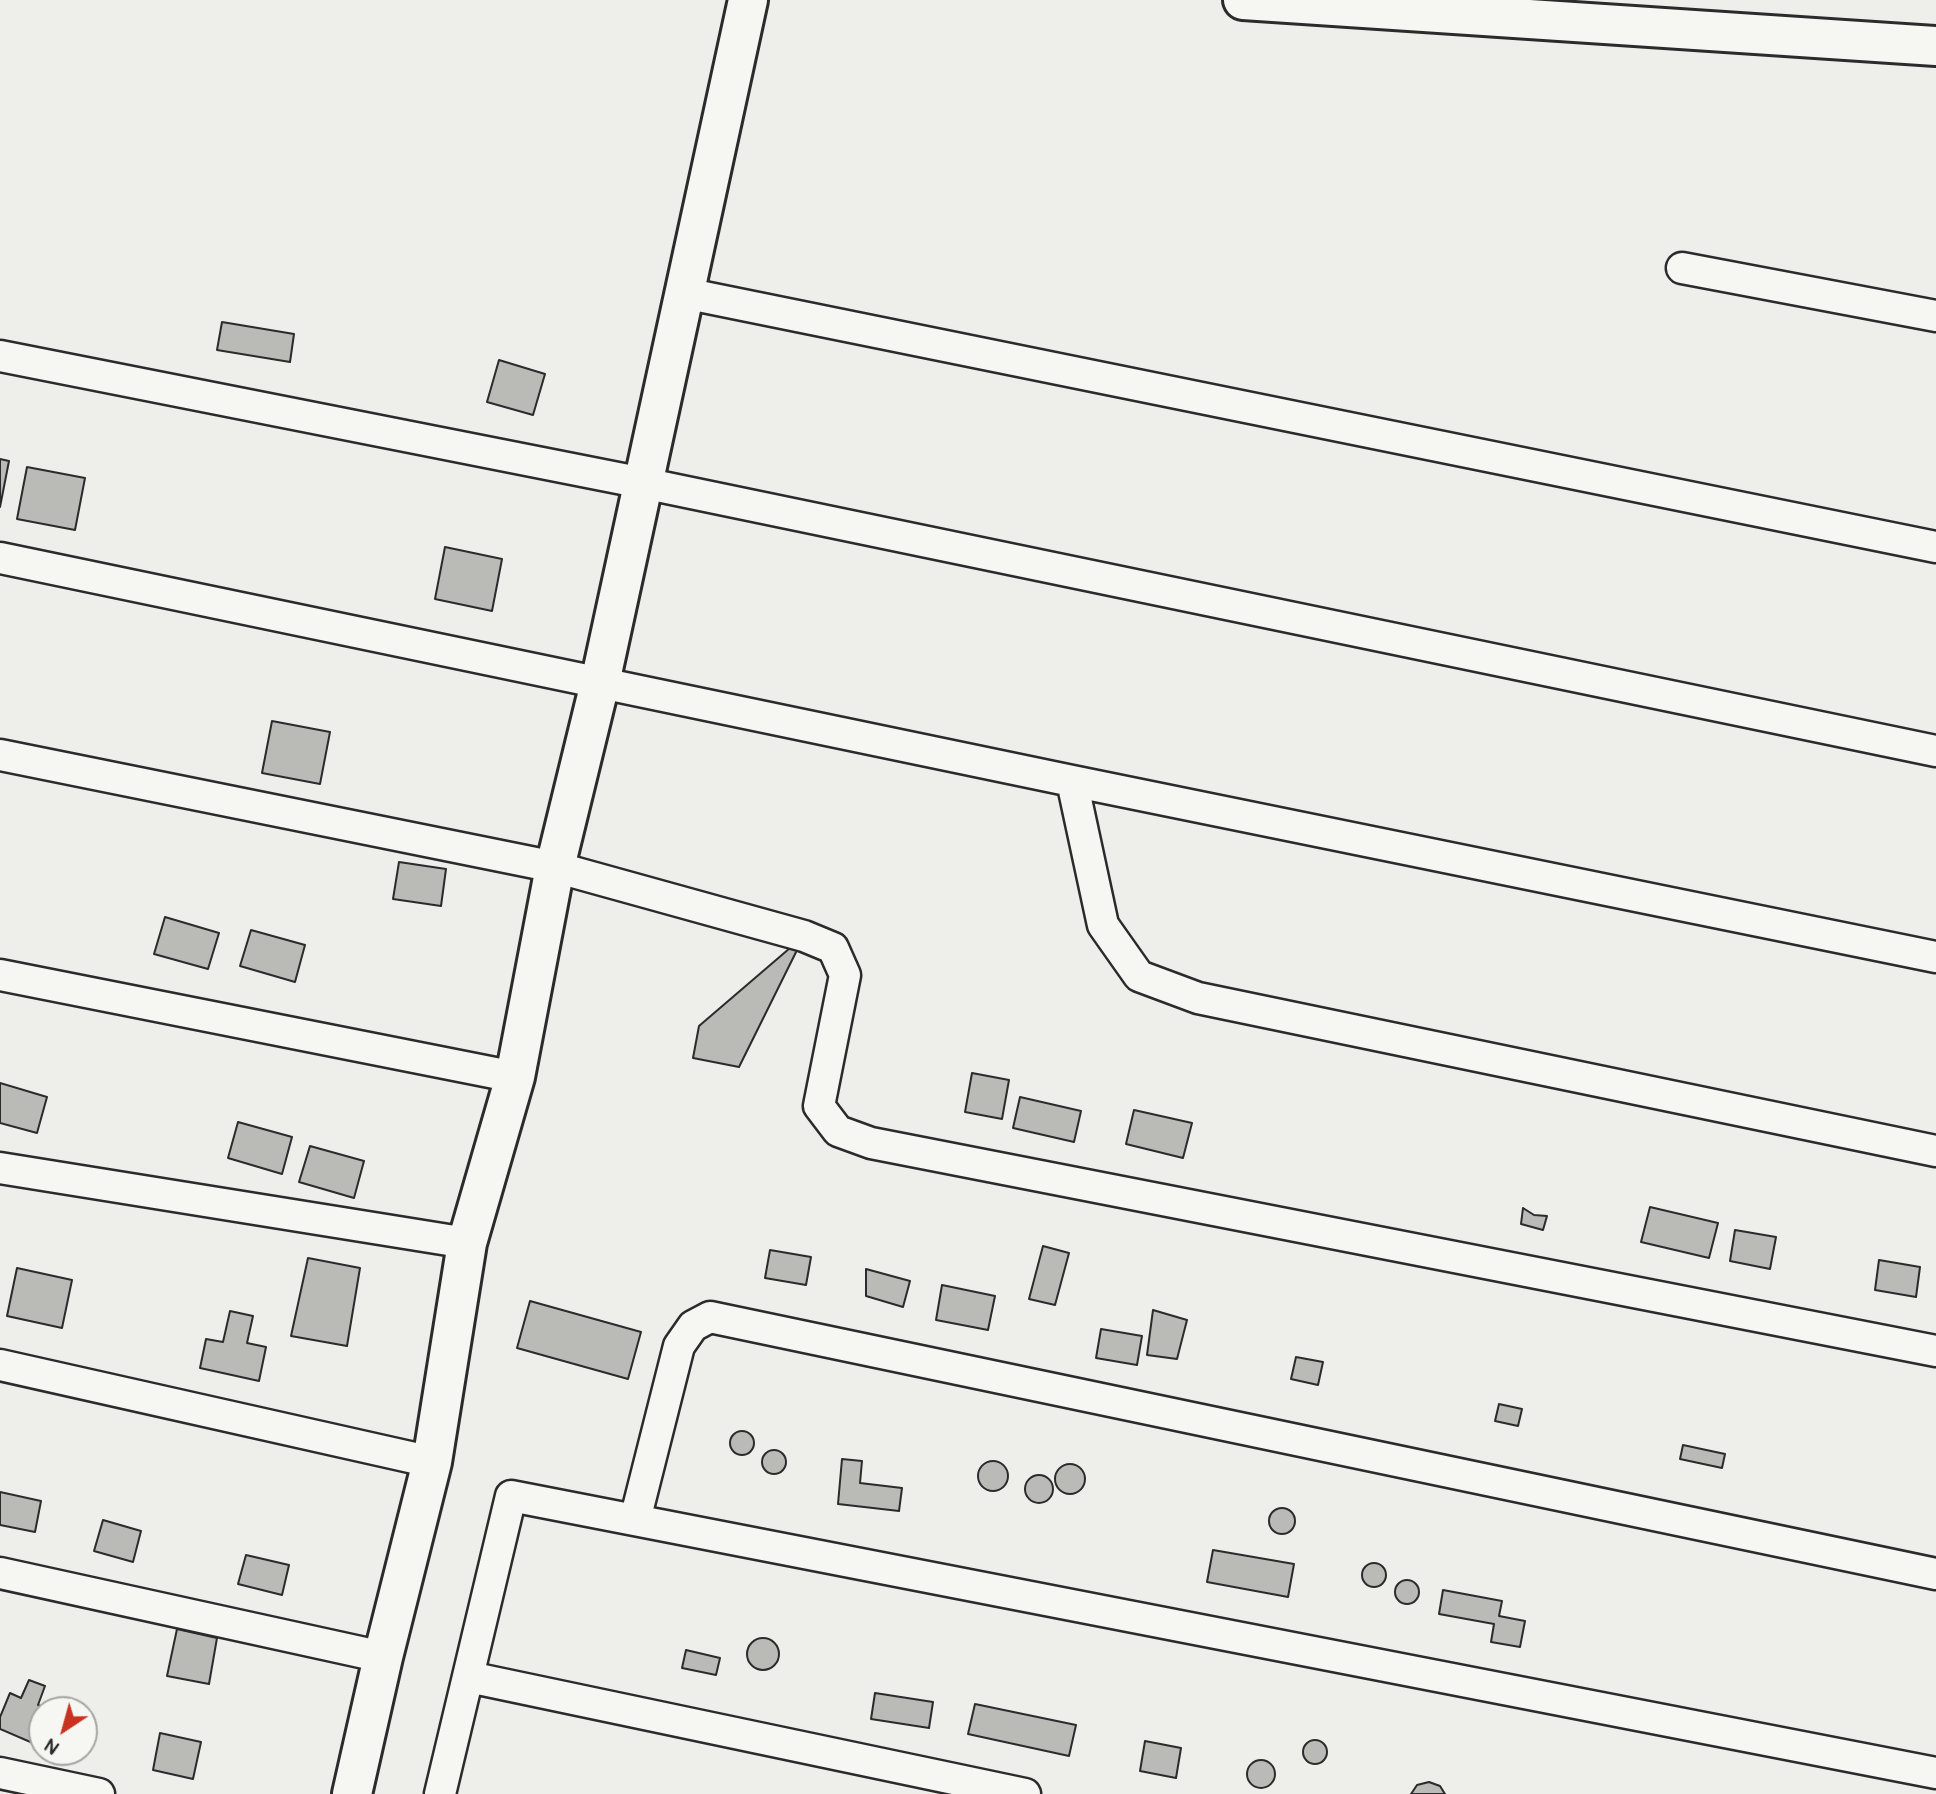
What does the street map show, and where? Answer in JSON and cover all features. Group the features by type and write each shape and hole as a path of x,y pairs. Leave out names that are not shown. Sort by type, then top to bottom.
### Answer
{"street":[{"path":"352,1794 432,1462 467,1243 515,1077 555,867 600,683 748,0"},
{"path":"1242,0 1936,46"},
{"path":"1682,268 1936,316"},
{"path":"684,293 1936,547"},
{"path":"0,356 643,483 1936,751"},
{"path":"0,558 1936,957"},
{"path":"0,755 555,867 804,936 833,948 845,975 819,1106 838,1131 871,1143 1936,1351"},
{"path":"1072,781 1102,925 1139,976 1198,998 1936,1151"},
{"path":"0,975 515,1077"},
{"path":"0,1168 467,1243"},
{"path":"635,1520 679,1346 692,1326 710,1317 1936,1574"},
{"path":"0,1365 432,1462"},
{"path":"440,1794 511,1496 1936,1773"},
{"path":"0,1573 383,1657"},
{"path":"469,1677 1024,1794"},
{"path":"0,1773 99,1794"}],"building":[{"path":"222,322 294,334 290,362 217,350"},
{"path":"499,360 545,374 533,415 487,402"},
{"path":"0,459 9,461 0,507"},
{"path":"27,467 85,478 75,530 17,519"},
{"path":"445,547 502,559 492,611 435,599"},
{"path":"272,721 330,732 320,784 262,773"},
{"path":"399,862 446,869 441,906 393,899"},
{"path":"165,917 219,933 208,969 154,954"},
{"path":"251,930 305,945 295,982 240,966"},
{"path":"804,936 739,1067 693,1058 699,1026"},
{"path":"972,1073 1009,1080 1002,1119 965,1112"},
{"path":"0,1083 47,1097 37,1133 0,1123"},
{"path":"1020,1097 1081,1111 1074,1142 1013,1128"},
{"path":"1134,1110 1192,1123 1183,1158 1126,1144"},
{"path":"238,1122 292,1137 282,1174 228,1158"},
{"path":"310,1146 364,1161 354,1198 299,1182"},
{"path":"1650,1207 1718,1223 1709,1258 1641,1242"},
{"path":"1523,1208 1534,1215 1547,1216 1543,1230 1521,1224"},
{"path":"1735,1230 1776,1237 1770,1269 1730,1261"},
{"path":"1043,1246 1069,1253 1055,1305 1029,1299"},
{"path":"770,1250 811,1257 806,1285 765,1278"},
{"path":"308,1258 360,1268 347,1346 291,1336"},
{"path":"1879,1260 1920,1267 1916,1297 1875,1290"},
{"path":"17,1268 72,1280 62,1328 7,1316"},
{"path":"866,1269 910,1281 903,1307 866,1296"},
{"path":"942,1285 995,1296 988,1330 936,1320"},
{"path":"530,1301 641,1332 628,1379 517,1348"},
{"path":"1153,1310 1187,1320 1177,1359 1147,1355"},
{"path":"230,1311 253,1316 247,1343 266,1347 259,1381 200,1368 206,1339 223,1342"},
{"path":"1101,1329 1142,1336 1137,1365 1096,1358"},
{"path":"1296,1357 1323,1362 1318,1385 1291,1379"},
{"path":"1499,1404 1522,1409 1518,1426 1495,1421"},
{"path":"742,1431 750,1435 754,1443 750,1451 742,1455 734,1451 730,1443 734,1435"},
{"path":"1683,1445 1725,1454 1722,1468 1680,1459"},
{"path":"774,1450 783,1453 786,1462 783,1471 774,1474 765,1471 762,1462 765,1453"},
{"path":"842,1459 862,1461 860,1483 902,1488 899,1511 838,1504"},
{"path":"993,1461 1003,1466 1008,1476 1003,1486 993,1491 983,1486 978,1476 983,1466"},
{"path":"1070,1464 1081,1468 1085,1479 1081,1490 1070,1494 1059,1490 1055,1479 1059,1468"},
{"path":"1039,1475 1049,1479 1053,1489 1049,1499 1039,1503 1029,1499 1025,1489 1029,1479"},
{"path":"0,1492 41,1501 35,1532 0,1525"},
{"path":"1282,1508 1291,1512 1295,1521 1291,1530 1282,1534 1273,1530 1269,1521 1273,1512"},
{"path":"103,1520 141,1531 133,1562 94,1551"},
{"path":"1213,1550 1294,1564 1288,1597 1207,1582"},
{"path":"246,1555 289,1565 282,1595 238,1584"},
{"path":"1374,1563 1382,1567 1386,1575 1382,1583 1374,1587 1366,1583 1362,1575 1366,1567"},
{"path":"1407,1580 1418,1587 1419,1592 1412,1603 1407,1604 1396,1597 1395,1592 1402,1581"},
{"path":"1443,1590 1502,1601 1499,1616 1525,1621 1520,1647 1491,1642 1494,1624 1439,1614"},
{"path":"177,1629 217,1638 209,1684 167,1676"},
{"path":"763,1638 774,1643 779,1654 774,1665 763,1670 752,1665 747,1654 752,1643"},
{"path":"686,1650 720,1658 716,1675 682,1668"},
{"path":"29,1680 45,1686 41,1696 28,1696 28,1741 0,1729 0,1717 10,1693 21,1698"},
{"path":"875,1693 933,1702 929,1728 871,1719"},
{"path":"975,1704 1076,1725 1069,1756 968,1734"},
{"path":"160,1733 201,1742 193,1779 153,1770"},
{"path":"1315,1740 1326,1747 1327,1752 1320,1763 1315,1764 1304,1757 1303,1752 1310,1741"},
{"path":"1145,1741 1181,1748 1176,1778 1140,1771"},
{"path":"1261,1760 1271,1764 1275,1774 1271,1784 1261,1788 1251,1784 1247,1774 1251,1764"},
{"path":"1429,1782 1440,1786 1445,1794 1411,1794 1417,1785"}]}
